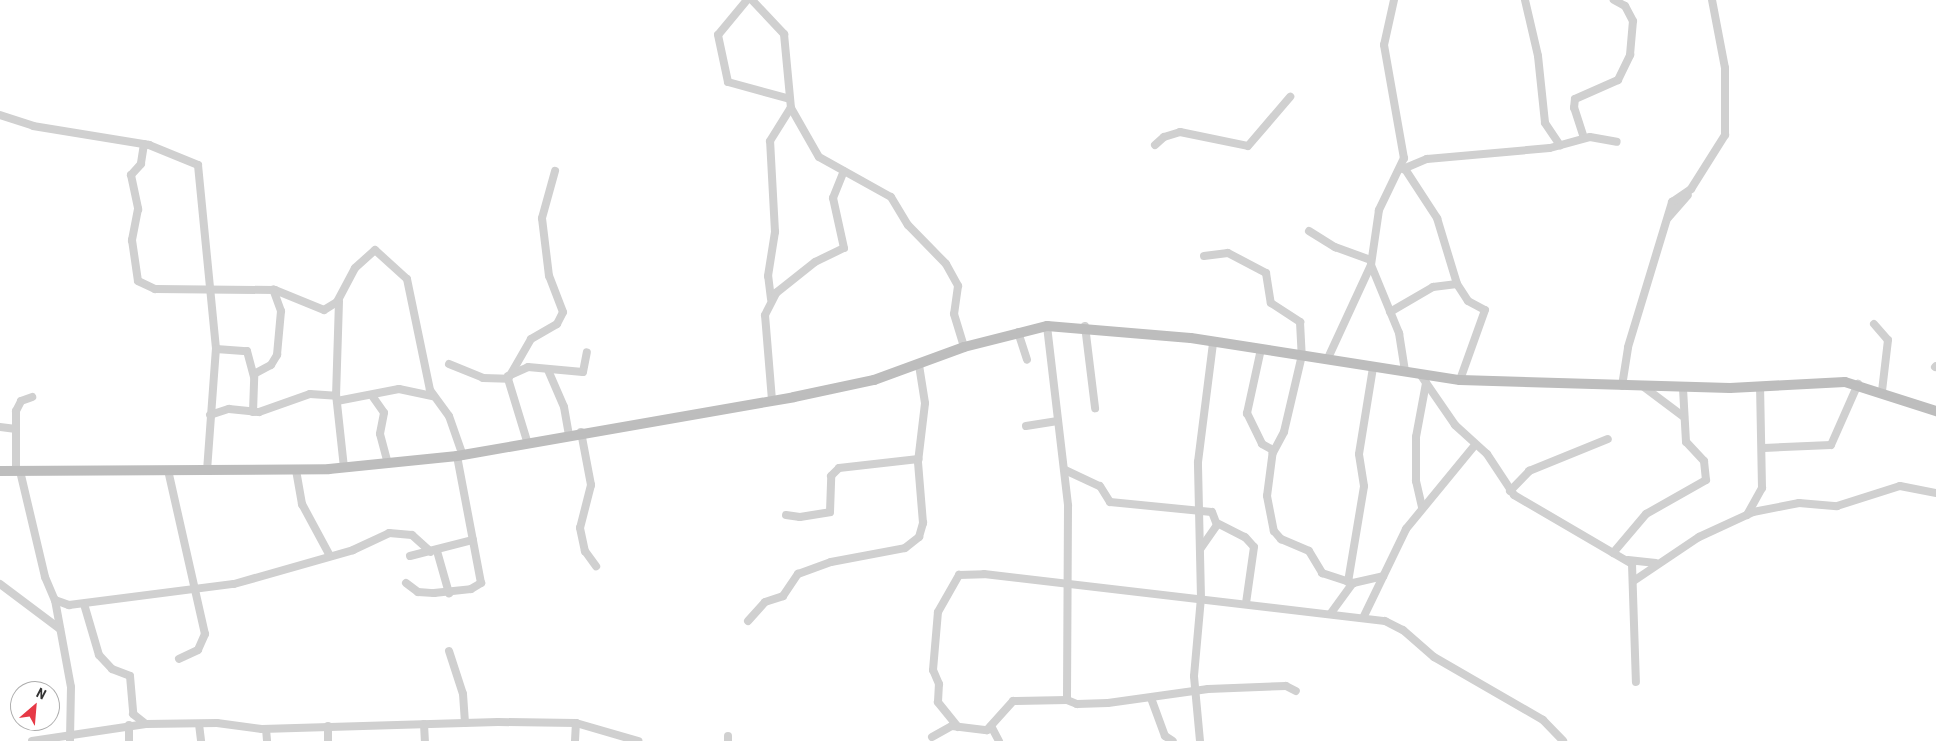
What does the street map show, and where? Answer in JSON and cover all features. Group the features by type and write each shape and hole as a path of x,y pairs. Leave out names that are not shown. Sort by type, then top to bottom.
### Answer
{"street":[{"path":"747,0 718,35 728,82 790,99"},
{"path":"752,0 786,40 791,108 819,157 844,171 867,180 890,197 908,225 946,264 958,286 954,314 964,347"},
{"path":"1394,0 1384,45 1398,109 1404,169 1437,218 1457,284 1468,301 1485,311 1460,380"},
{"path":"1526,0 1538,56 1542,112 1560,145"},
{"path":"1584,138 1574,108 1575,99 1618,80 1630,55 1633,21 1625,6 1614,0"},
{"path":"1622,386 1628,347 1672,202 1689,190 1727,127 1725,68 1712,0"},
{"path":"1155,145 1180,132 1248,146 1290,97"},
{"path":"772,400 763,328 771,298 768,272 775,232 770,141 791,108"},
{"path":"0,115 32,126 144,144 192,160 201,171 207,289 216,349 207,470"},
{"path":"1328,358 1371,262 1380,210 1404,169 1427,159 1560,145 1584,138 1617,142"},
{"path":"144,144 141,164 131,175 138,209 132,240 135,277 155,289 273,289 318,309 330,309 339,300"},
{"path":"527,441 508,378 531,340 557,324 563,312 549,276 542,218 555,171"},
{"path":"771,298 815,262 844,248 844,228 833,198 844,171"},
{"path":"1309,231 1335,247 1371,262 1401,340 1405,371"},
{"path":"344,468 336,399 339,300 348,277 373,249 402,274 433,396 449,416 460,456 472,540 481,582 449,593 424,593 406,583"},
{"path":"1204,256 1222,252 1266,272 1271,303 1300,322 1302,355 1287,422 1273,453 1267,496 1274,531 1280,539 1309,551 1318,570 1350,582 1383,576"},
{"path":"1390,312 1434,287 1457,284"},
{"path":"254,377 276,358 281,311 273,289"},
{"path":"1874,324 1888,340 1882,391"},
{"path":"0,471 296,470 344,468 460,456 527,441 772,400 874,380 964,347 1047,326 1086,326 1328,358 1373,368 1460,380 1683,388 1760,386 1833,381 1858,384 1936,411"},
{"path":"1047,326 1065,470 1069,585 1067,700"},
{"path":"1086,326 1095,408"},
{"path":"1018,332 1027,360"},
{"path":"1200,741 1194,691 1201,598 1199,446 1213,343"},
{"path":"216,349 247,351 254,377 253,412"},
{"path":"1261,349 1247,413 1262,444 1272,448 1273,453"},
{"path":"449,364 483,378 508,378 523,368 586,371 587,352"},
{"path":"748,621 765,602 782,596 798,574 831,562 905,548 919,537 923,523 918,458 924,403 919,365"},
{"path":"1331,613 1350,582 1364,491 1359,454 1373,368"},
{"path":"548,370 564,407 569,435"},
{"path":"1420,374 1475,445 1493,462 1510,491 1613,553 1628,560 1656,563"},
{"path":"1422,507 1416,481 1416,438 1426,383"},
{"path":"1764,448 1831,445 1858,384"},
{"path":"1747,515 1762,488 1764,448 1760,386"},
{"path":"1644,387 1684,417"},
{"path":"1613,553 1646,514 1706,480 1704,462 1687,445 1683,388"},
{"path":"210,415 225,410 253,412 305,395 336,399 373,396 405,389 433,396"},
{"path":"373,396 384,413 380,437 388,463"},
{"path":"32,397 17,406 18,471 28,518 55,600 71,687 70,737"},
{"path":"1026,426 1058,421"},
{"path":"0,427 16,429"},
{"path":"581,432 592,485 580,528 585,551 596,566"},
{"path":"1510,491 1529,471 1608,439"},
{"path":"1364,616 1399,540 1422,507 1475,445"},
{"path":"786,514 800,517 830,512 831,476 839,468 918,458"},
{"path":"168,470 181,544 197,587 205,640 198,650 179,659"},
{"path":"296,470 302,504 330,556"},
{"path":"1065,470 1100,486 1110,502 1201,510 1214,514 1217,523 1245,537 1254,548 1246,603"},
{"path":"1635,580 1656,563 1747,515 1799,503 1844,504 1900,486 1936,493"},
{"path":"1201,548 1217,523"},
{"path":"55,600 84,604 197,587 234,584 330,556 399,532 418,538 434,552 449,593"},
{"path":"410,556 434,552 472,540"},
{"path":"1628,560 1635,580 1636,682"},
{"path":"958,727 938,705 939,684 933,670 938,612 949,586 966,574 1364,616 1403,630 1434,657 1543,720 1563,741"},
{"path":"0,584 60,629"},
{"path":"84,604 99,655 112,669 130,676 133,714 146,724"},
{"path":"448,652 463,694 465,723"},
{"path":"932,737 942,728 958,727 978,732 991,726 1013,701 1067,700 1077,704 1151,698 1194,691 1286,686 1296,691"},
{"path":"1151,698 1165,736 1174,741"},
{"path":"32,741 70,737 129,725 146,724 199,724 266,729 465,723 576,723 638,741"},
{"path":"575,741 576,723"},
{"path":"199,724 201,741"},
{"path":"424,724 425,741"},
{"path":"128,741 129,725"},
{"path":"328,726 328,741"},
{"path":"991,726 998,741"},
{"path":"266,729 267,741"}]}
